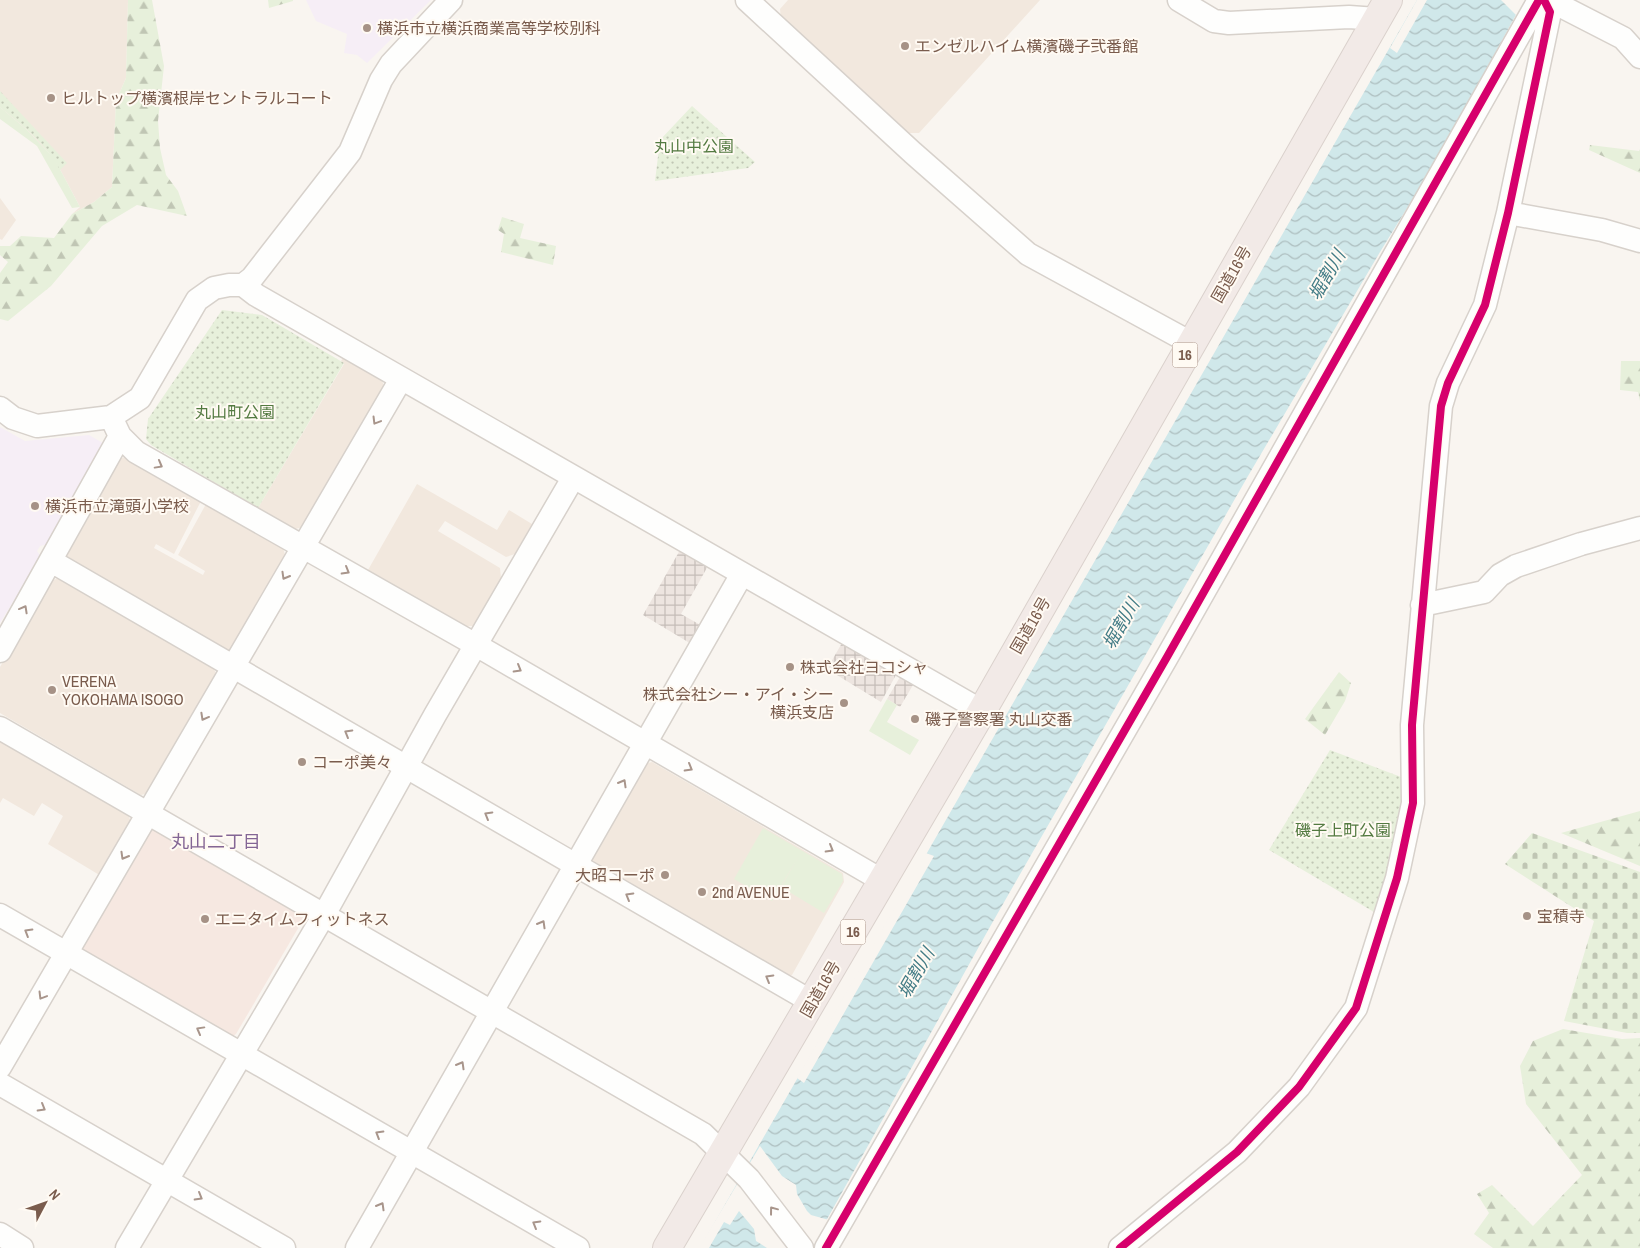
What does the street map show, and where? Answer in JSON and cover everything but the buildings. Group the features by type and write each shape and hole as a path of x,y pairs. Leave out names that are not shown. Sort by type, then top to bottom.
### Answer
{"highway":[{"name":"国道16号","path":"667,1248 982,711 1383,10"}],"street":[{"path":"0,651 51,561 115,426 140,398 197,300 214,288 243,285 252,278 350,152 381,80 391,64 452,0"},
{"path":"746,0 913,153 1028,254 1191,344"},
{"path":"1179,0 1214,21 1229,23 1349,17 1383,10"},
{"path":"826,1248 1172,649 1540,0"},
{"path":"1120,1248 1237,1152 1299,1087 1356,1008 1397,878 1413,803 1412,725 1441,406 1448,383 1485,305 1508,213 1550,12 1544,0"},
{"path":"1549,0 1582,19 1615,32 1640,57"},
{"path":"1508,213 1602,230 1640,240"},
{"path":"243,285 256,296 982,711"},
{"path":"0,1067 401,379"},
{"path":"0,408 13,418 38,426 115,426"},
{"path":"115,426 136,452 476,645 883,881"},
{"path":"127,1248 324,915 406,767 573,478"},
{"path":"1422,605 1484,592 1500,575 1516,566 1581,544 1640,528"},
{"path":"51,561 812,1002"},
{"path":"357,1248 742,574"},
{"path":"0,728 703,1134 744,1172 802,1248"},
{"path":"0,915 66,955 242,1053 411,1153 578,1248"},
{"path":"0,1084 168,1179 284,1248"},
{"path":"0,1234 22,1248"}],"shaded area":[{"path":"0,0 128,0 126,78 116,101 112,187 94,202 72,214 80,207 54,158 26,129 0,107"},
{"name":"横浜市立横浜商業高等学校別科","path":"306,0 431,0 367,63 357,55 344,53 347,34 316,21"},
{"name":"エンゼルハイム横濱磯子弐番館","path":"788,0 1040,0 919,133 907,133 781,19 780,9"},
{"path":"0,198 16,220 2,240 0,239"},
{"path":"344,356 381,377 386,393 308,526 295,529 258,508 344,364 341,361"},
{"name":"横浜市立滝頭小学校","path":"0,427 25,441 89,435 103,443 93,468 48,544 40,546 37,551 41,557 0,623"},
{"path":"125,457 201,501 174,554 156,544 154,548 203,575 205,571 178,555 206,504 283,548 286,558 234,650 223,653 68,561 65,551 116,460"},
{"path":"417,484 497,530 509,510 532,524 515,554 506,557 445,521 438,531 500,568 501,579 474,626 466,626 368,570"},
{"path":"680,550 708,566 681,614 704,627 693,645 643,615"},
{"path":"59,578 214,669 217,676 149,793 141,795 0,713 0,667 50,581"},
{"path":"842,643 896,675 881,702 827,669"},
{"path":"900,677 913,685 900,707 887,699"},
{"path":"0,741 128,814 132,825 101,876 48,844 63,816 42,803 34,816 3,798 0,803"},
{"path":"652,762 843,873 844,882 792,975 783,976 593,866 590,857 644,764"},
{"path":"156,829 301,913 303,920 236,1034 230,1038 84,953 82,945 147,831"}],"green space":[{"path":"128,0 152,0 164,66 158,121 160,148 166,175 178,191 187,216 137,205 102,226 51,286 8,321 0,319 0,273 8,262 0,255 0,246 10,246 21,236 54,238 72,214 94,202 112,187 116,101 126,78"},
{"path":"268,0 293,0 293,1 269,8"},
{"path":"0,91 67,163 60,170 41,143 0,107"},
{"name":"丸山中公園","path":"692,106 755,162 748,168 655,181 660,140"},
{"path":"0,107 26,129 54,158 80,207 72,208 37,146 0,119"},
{"path":"1590,145 1639,151 1640,149 1640,173 1589,150"},
{"path":"502,217 524,224 520,238 556,246 553,265 501,252 504,234 498,230"},
{"name":"丸山町公園","path":"222,310 262,315 344,363 258,508 151,445 146,439 148,419"},
{"path":"1621,361 1640,361 1640,401 1638,392 1620,390"},
{"path":"1339,672 1351,683 1345,701 1325,735 1305,719"},
{"path":"887,699 897,705 887,722 919,740 910,755 869,731"},
{"name":"磯子上町公園","path":"1330,750 1401,777 1404,805 1379,915 1269,850"},
{"path":"1640,811 1640,866 1561,833"},
{"path":"763,828 842,874 843,881 824,913 781,887 800,854 772,901 734,879"},
{"path":"1532,833 1640,872 1640,1033 1627,1033 1564,1021 1594,921 1505,864"},
{"path":"1563,1029 1622,1039 1640,1038 1640,1248 1493,1248 1474,1234 1489,1213 1477,1194 1492,1185 1533,1226 1582,1175 1526,1104 1520,1066 1533,1041"}],"water":[{"name":"堀割川","path":"1417,0 1524,0 1436,161 1248,476 991,925 811,1248 700,1248"}],"pier":[{"path":"1417,0 1427,0 1397,53 1390,48"},
{"path":"1501,0 1526,0 1517,16"},
{"path":"926,853 934,856 804,1083 797,1078"},
{"path":"760,1146 782,1176 796,1185 797,1194 807,1211 811,1215 829,1220 811,1248 767,1248 756,1241 754,1229 739,1211 730,1225 724,1222 709,1248 699,1248"}],"cycle path":[{"path":"826,1248 1167,657 1539,0"},
{"path":"1120,1248 1237,1152 1299,1087 1356,1008 1397,878 1413,803 1412,725 1441,406 1448,383 1485,305 1508,213 1550,12 1544,0"}],"place":[{"name":"横浜市立横浜商業高等学校別科","path":"367,28"},
{"name":"エンゼルハイム横濱磯子弐番館","path":"905,46"},
{"name":"ヒルトップ横濱根岸セントラルコート","path":"51,98"},
{"name":"横浜市立滝頭小学校","path":"35,506"},
{"name":"株式会社ヨコシャ","path":"790,667"},
{"name":"VERENA YOKOHAMA ISOGO","path":"52,690"},
{"name":"株式会社シー・アイ・シー 横浜支店","path":"844,703"},
{"name":"磯子警察署 丸山交番","path":"915,719"},
{"name":"コーポ美々","path":"302,762"},
{"name":"大昭コーポ","path":"665,875"},
{"name":"2nd AVENUE","path":"702,892"},
{"name":"宝積寺","path":"1527,916"},
{"name":"エニタイムフィットネス","path":"205,919"}],"district":[{"name":"丸山二丁目","path":"216,842"}]}
